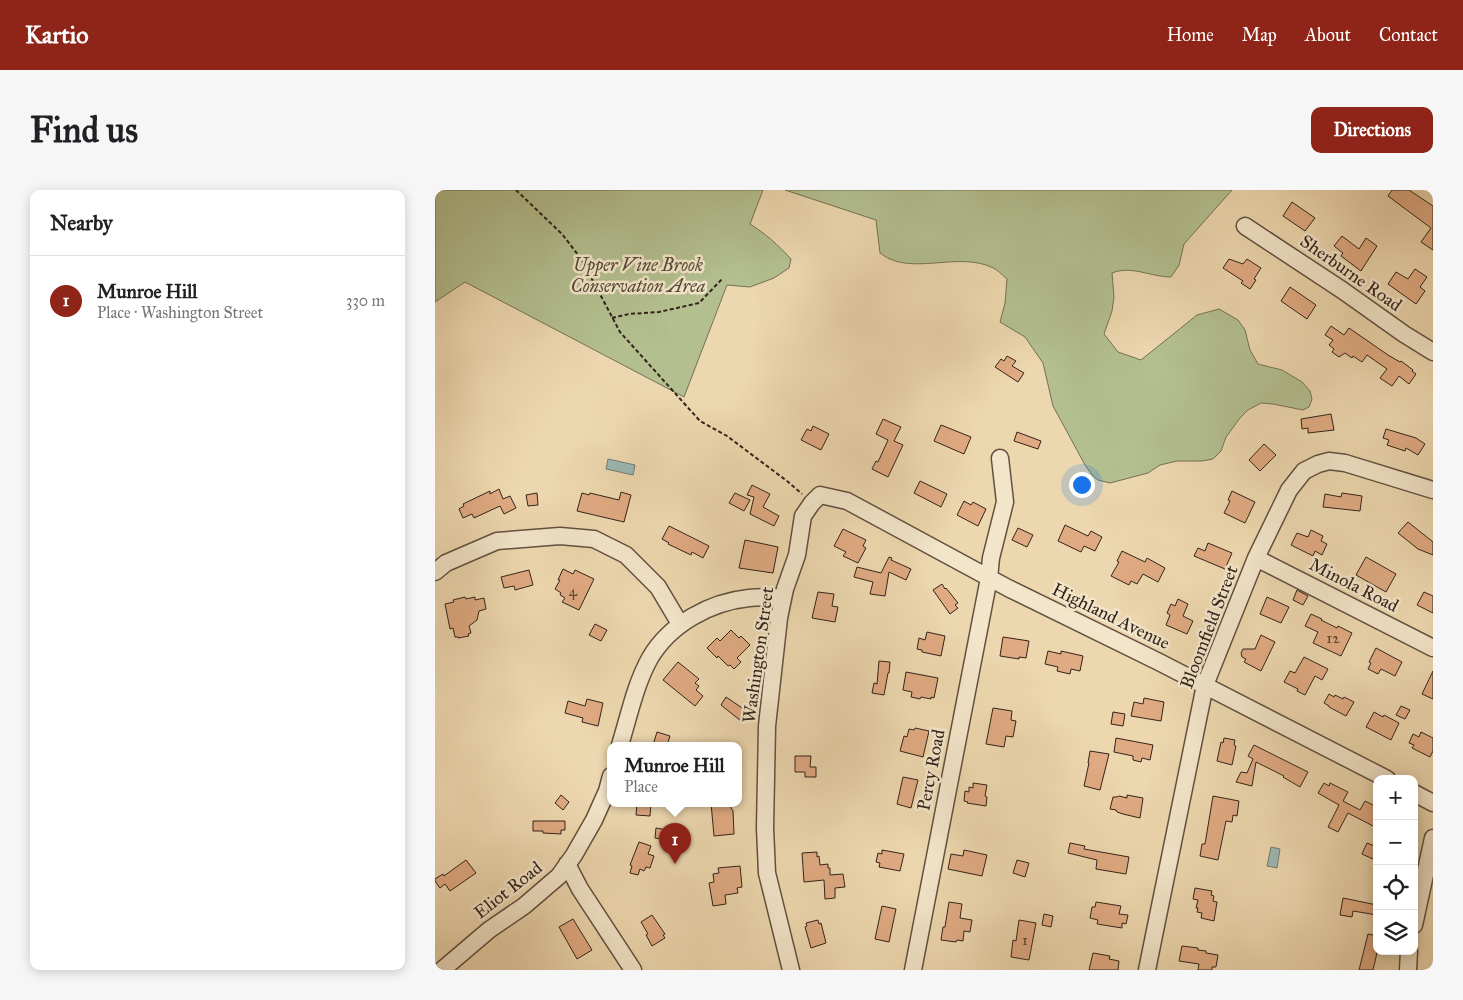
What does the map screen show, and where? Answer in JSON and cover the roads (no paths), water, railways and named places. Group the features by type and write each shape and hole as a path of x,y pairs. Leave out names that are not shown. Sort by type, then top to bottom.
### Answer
{"street":[{"name":"Sherburne Road","path":"1245,226 1433,352"},
{"name":"Percy Road","path":"917,969 989,578 991,558 1005,502 1000,458"},
{"name":"Bloomfield Street","path":"1147,970 1205,685 1256,558 1289,490 1304,471 1329,461 1345,463 1433,490"},
{"name":"Highland Avenue","path":"814,501 821,495 847,501 989,578 1205,685 1379,775"},
{"name":"Washington Street","path":"791,970 767,873 765,828 767,726 783,597 797,555 803,516 814,501"},
{"path":"435,572 446,563 497,541 560,536 594,539 626,555 657,587 681,624"},
{"name":"Minola Road","path":"1256,558 1433,648"},
{"path":"621,742 637,689 651,658 664,640 681,624 722,603 748,598 783,597"},
{"name":"Eliot Road","path":"442,970 489,930 525,906 559,876 594,820 607,792"},
{"path":"1418,795 1433,802"},
{"path":"1417,910 1433,838"},
{"path":"567,864 580,889 633,970"},
{"path":"1408,970 1409,955"}],"water":[{"path":"608,459 635,465 633,475 606,469"},
{"path":"1271,847 1280,849 1277,868 1267,866"}],"place":[{"name":"Munroe Hill","path":"675,864"}],"park label":[{"name":"Upper Vine Brook Conservation Area","path":"638,275"}]}
